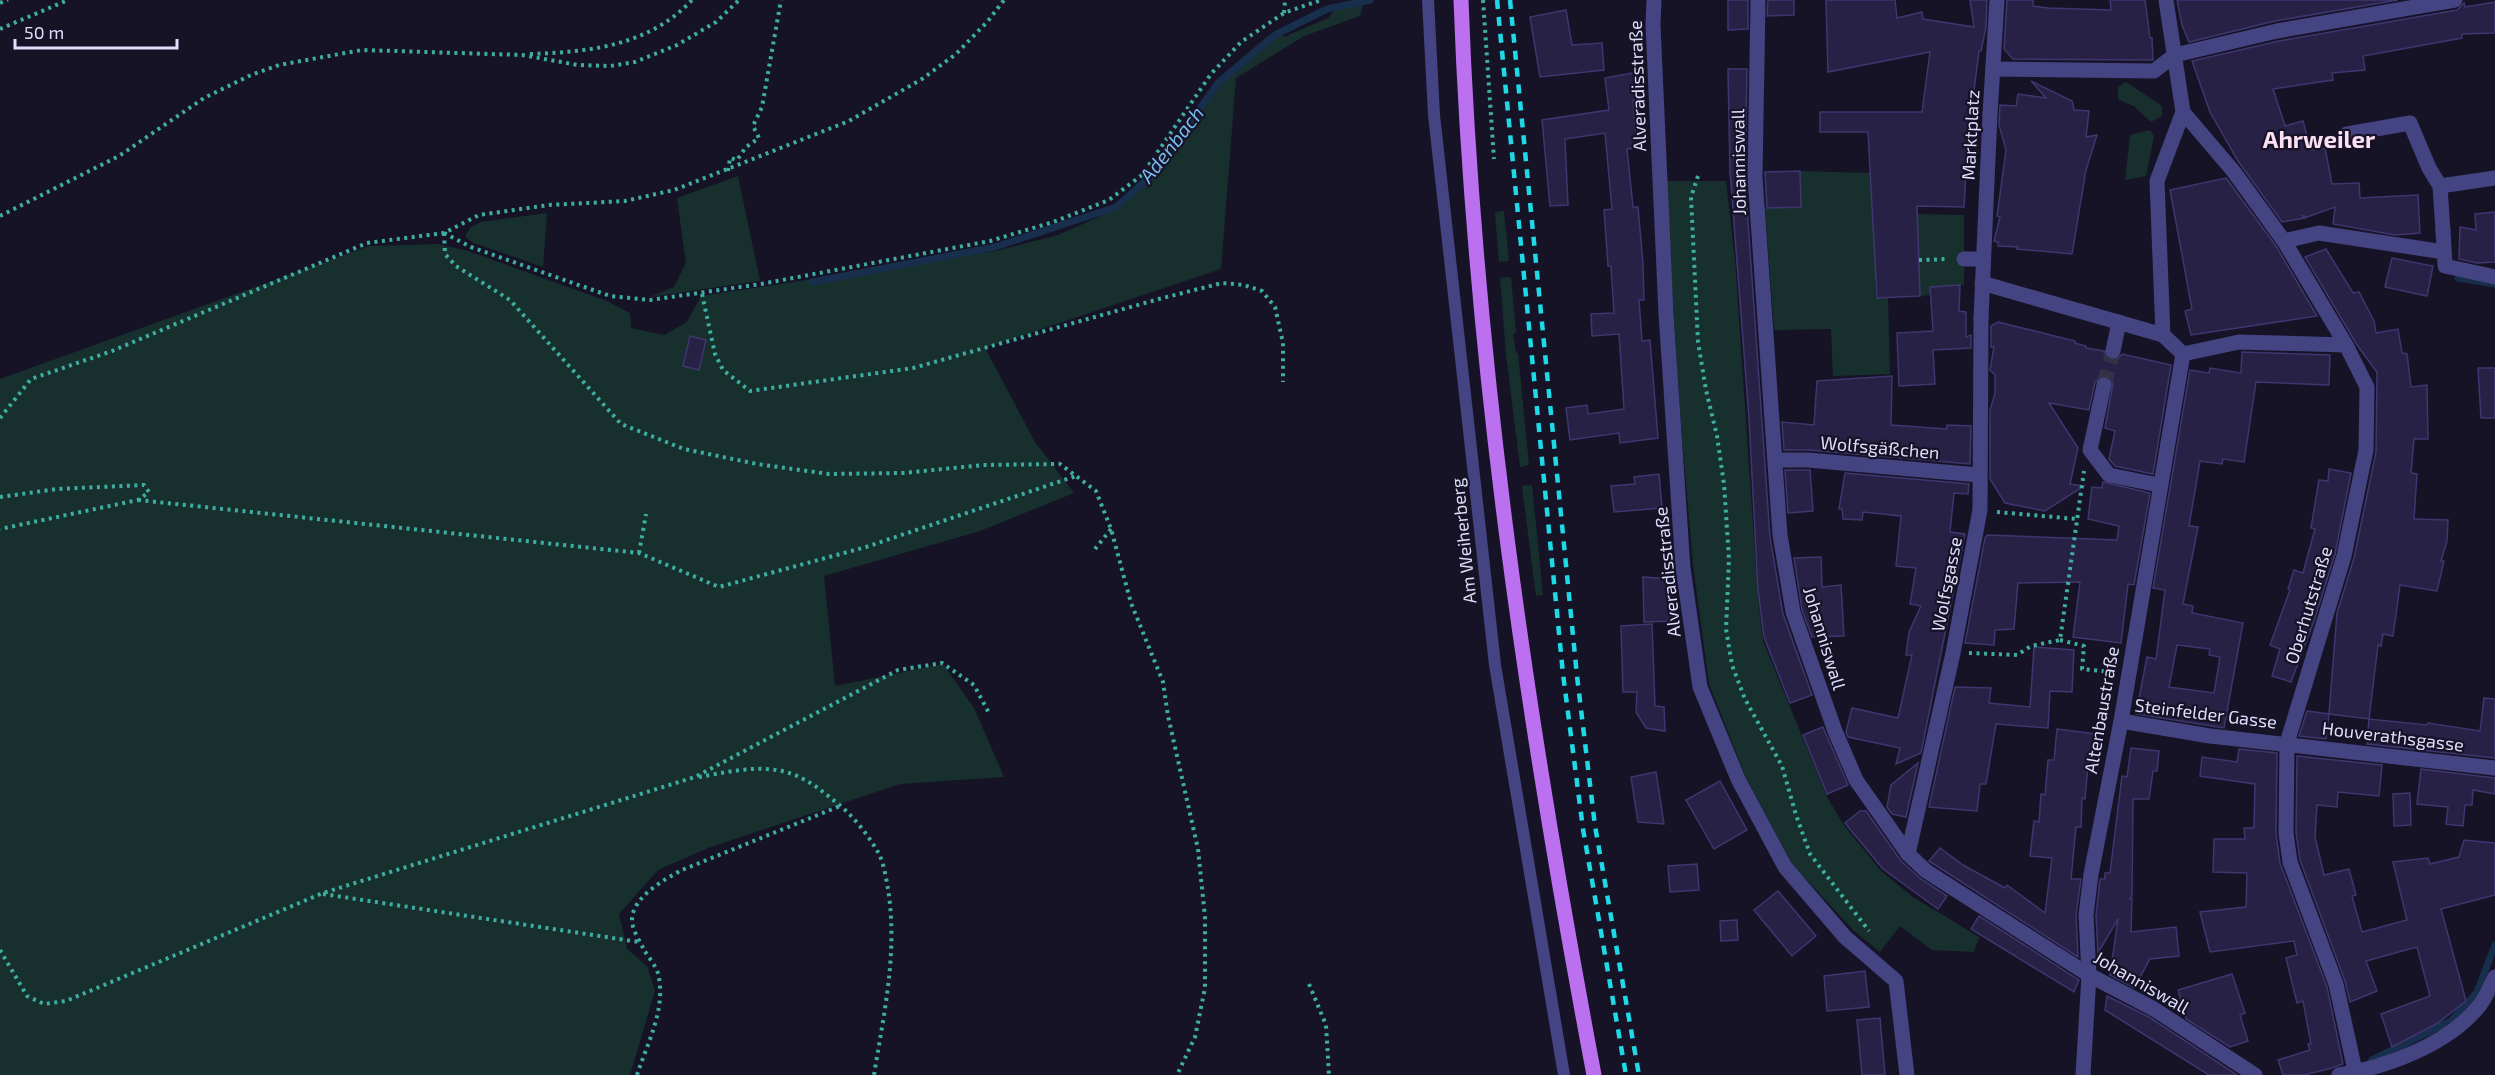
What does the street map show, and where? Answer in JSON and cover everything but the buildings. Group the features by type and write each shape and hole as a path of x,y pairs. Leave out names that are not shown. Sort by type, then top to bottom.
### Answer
{"main road":[{"path":"1461,0 1473,216 1486,369 1526,682 1594,1075"}],"street":[{"name":"Alveradisstraße","path":"1654,0 1653,37 1667,337 1683,568 1700,687 1738,779 1785,867 1845,937 1896,981 1907,1075"},
{"name":"Johanniswall","path":"1758,0 1755,177 1780,535 1793,612 1835,731 1856,780 1908,854 1926,871 2090,975 2154,1009 2254,1075"},
{"path":"1993,69 1997,0"},
{"path":"2163,335 2157,181 2183,112 2166,0"},
{"name":"Marktplatz","path":"1981,318 1993,69 2154,71 2175,55 2277,31 2455,0"},
{"name":"Oberhutstraße","path":"2183,112 2234,172 2284,241 2346,345 2367,387 2366,450 2344,556 2287,743 2286,833 2290,862 2336,984 2356,1074"},
{"path":"2347,134 2410,123 2429,168 2440,186 2445,266 2495,277"},
{"path":"2440,186 2495,178"},
{"path":"2284,241 2319,233 2444,252"},
{"path":"1964,259 1983,259"},
{"path":"1982,283 2163,335 2183,354 2239,342 2346,345"},
{"name":"Wolfsgasse","path":"1908,854 1953,652 1980,510 1981,318"},
{"path":"2113,351 2119,322"},
{"name":"Altenbaustraße","path":"2083,1075 2090,975 2086,915 2091,874 2121,721 2138,609 2183,354"},
{"path":"2104,385 2090,450 2109,475 2159,485"},
{"name":"Wolfsgäßchen","path":"1776,460 1808,460 1979,476"},
{"name":"Steinfelder Gasse","path":"2121,721 2210,736 2287,743"},
{"name":"Houverathsgasse","path":"2287,743 2495,768"},
{"path":"2339,1075 2356,1074 2371,1069 2441,1040 2480,1006 2495,977"}],"lane":[{"name":"Am Weiherberg","path":"1428,0 1434,115 1495,665 1564,1075"}],"path":[{"path":"0,3 8,0"},
{"path":"0,29 68,0"},
{"path":"0,216 119,156 204,98 251,75 279,65 362,50 522,55 576,52 637,39 681,11 692,0"},
{"path":"522,55 578,65 610,66 635,62 687,40 716,22 739,0"},
{"path":"728,171 730,158 737,160 746,147 759,138 753,126 762,107 781,0"},
{"path":"0,417 31,379 112,351 367,243 444,233 479,215 549,206 625,201 674,190 728,171 849,121 883,104 956,54 988,21 1004,0"},
{"path":"1284,13 1285,0"},
{"path":"444,233 471,247 610,296 650,300 702,294 990,241 1053,222 1109,200 1142,175 1211,74 1241,42 1284,13 1321,0"},
{"path":"1483,0 1494,159"},
{"path":"1698,176 1691,196 1698,342 1724,484 1729,559 1726,629 1732,665 1745,699 1782,766 1810,854 1872,935"},
{"path":"444,233 445,254 450,260 510,300 621,424 673,445 757,464 829,474 903,473 983,465 1060,464 1096,491 1112,530 1131,603 1163,682 1168,716 1198,849 1205,917 1206,988 1195,1037 1177,1075"},
{"path":"1919,260 1964,259"},
{"path":"702,294 715,354 723,370 750,391 913,368 1222,283 1244,285 1262,291 1275,307 1283,343 1283,382"},
{"path":"2060,640 2081,483 2090,450"},
{"path":"0,529 138,500 639,553 719,587 866,546 1077,476"},
{"path":"0,497 57,489 144,485 149,492 138,500"},
{"path":"1980,510 2077,519"},
{"path":"639,553 646,514"},
{"path":"1095,549 1112,530"},
{"path":"1953,652 2017,655 2031,646 2060,640 2084,646 2082,669 2128,673"},
{"path":"695,777 898,670 942,663 974,685 989,713"},
{"path":"0,950 27,996 44,1004 66,1001 323,893 695,777 742,770 775,769 810,782 841,806 880,855 890,903 891,973 874,1075"},
{"path":"637,1075 660,1009 660,988 659,975 633,925 633,911 659,884 711,857 841,806"},
{"path":"323,893 640,942"},
{"path":"1309,984 1326,1025 1329,1075"}],"green space":[{"path":"1364,0 1360,16 1304,36 1236,78 1221,269 985,348 1035,442 1074,493 980,531 824,576 835,686 943,664 974,708 1004,777 900,784 708,848 658,870 619,914 627,949 647,966 655,991 630,1075 0,1075 0,379 369,246 438,244 468,251 607,301 630,313 631,328 664,335 687,322 701,296 996,251 1058,235 1121,207 1155,176 1219,86 1232,73 1229,69 1269,35 1280,29 1284,37 1328,18 1341,3"},
{"path":"2126,82 2162,106 2162,116 2151,122 2135,107 2118,99 2118,87"},
{"path":"2150,130 2154,136 2146,176 2125,180 2130,135"},
{"path":"1800,171 1871,173 1876,298 1888,297 1890,374 1833,376 1831,329 1774,330 1765,208 1801,207"},
{"path":"738,176 760,281 650,297 674,287 686,263 677,198"},
{"path":"1665,181 1726,181 1735,260 1758,599 1763,641 1826,795 1843,824 1881,871 1913,897 1979,937 1974,952 1932,950 1900,926 1880,952 1853,930 1792,864 1745,775 1709,684 1693,564 1681,426"},
{"path":"1504,211 1509,261 1499,262 1495,212"},
{"path":"547,213 543,267 474,243 466,238 471,227 481,222"},
{"path":"1917,214 1964,215 1964,285 1931,287 1931,295 1920,296"},
{"path":"1511,277 1516,333 1513,334 1516,353 1518,353 1529,465 1520,467 1506,354 1500,278"},
{"path":"1532,485 1543,595 1536,596 1522,486"}],"waterway":[{"name":"Adenbach","path":"812,282 995,247 1116,207 1153,174 1218,83 1275,35 1327,9 1370,0"},
{"path":"2458,278 2495,284"},
{"path":"2372,1060 2451,1021 2477,992 2495,945"}],"tunnel":[{"path":"2104,385 2113,351"}],"railway":[{"path":"1497,0 1563,674 1583,829 1626,1075"},
{"path":"1510,0 1577,676 1595,826 1639,1075"}],"district":[{"name":"Ahrweiler","path":"2319,138"}]}
